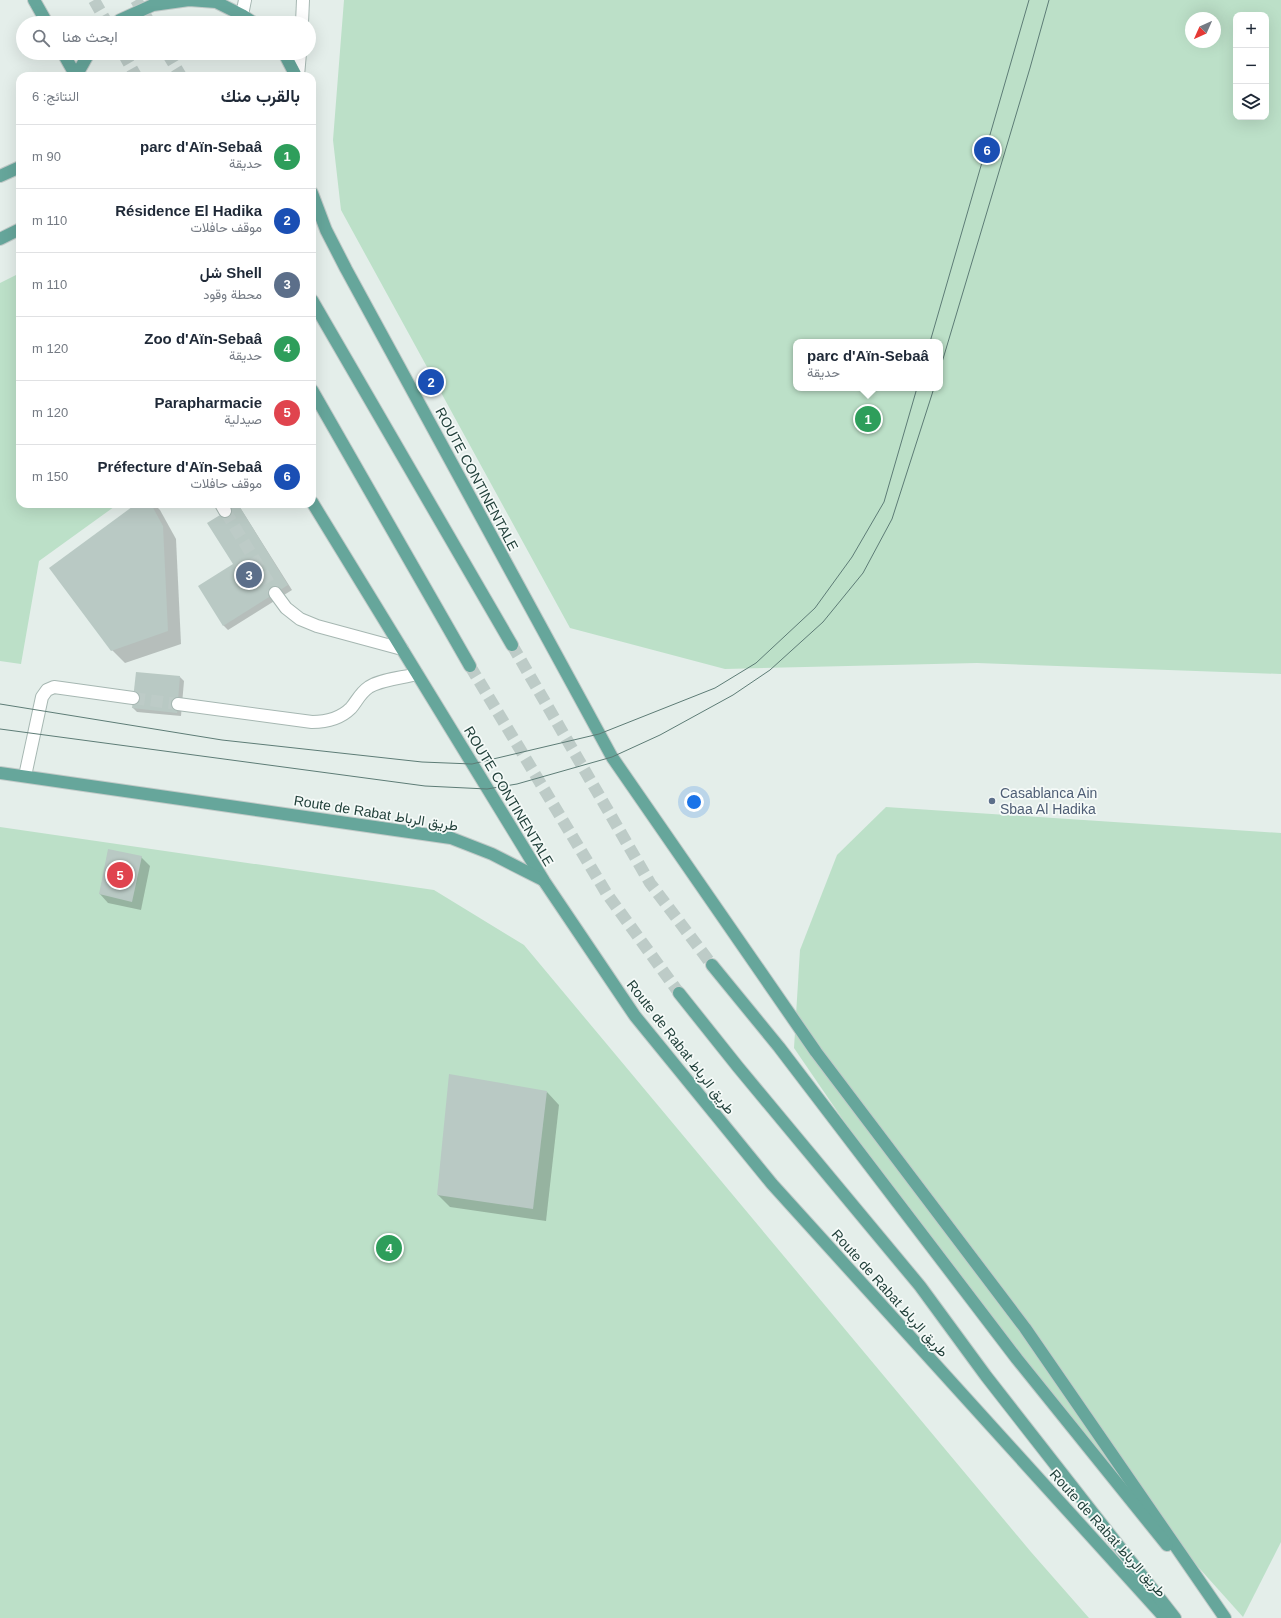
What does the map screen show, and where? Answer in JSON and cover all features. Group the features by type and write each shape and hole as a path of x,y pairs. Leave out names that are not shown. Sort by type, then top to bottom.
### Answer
{"main road":[{"path":"34,0 43,16"},
{"path":"129,16 153,5 189,0 216,2 245,16"},
{"path":"67,60 74,72"},
{"path":"78,72 85,60"},
{"path":"288,60 295,72"},
{"path":"0,176 16,169"},
{"name":"ROUTE CONTINENTALE","path":"316,204 326,230 346,269 612,757 816,1052 1025,1328 1225,1618"},
{"path":"0,239 16,231"},
{"path":"316,307 512,645"},
{"path":"316,397 470,666"},
{"name":"ROUTE CONTINENTALE","path":"316,508 544,881"},
{"name":"Route de Rabat طريق الرباط","path":"0,773 451,838 492,854 544,881 635,1016 772,1184 1165,1618"},
{"path":"712,965 779,1048 1017,1359 1225,1618"},
{"path":"679,992 748,1080 920,1286 986,1376 1175,1618"}],"street":[{"path":"242,14 245,0"},
{"path":"302,16 303,0"},
{"path":"298,72 299,60"},
{"path":"275,594 286,608 300,619 317,626 402,649"},
{"path":"178,704 312,722 326,722 340,717 351,707 359,695 370,687 417,674"},
{"path":"26,776 42,697 47,690 54,687 133,698"}],"green space":[{"path":"344,0 1281,0 1281,674 977,663 725,669 570,628 341,210 333,140"},
{"path":"16,275 16,508 112,508 39,561 21,664 0,661 0,283"},
{"path":"886,807 1281,833 1281,1542 1243,1617 990,1335 794,1048 800,950 837,855"},
{"path":"0,827 434,890 524,945 1031,1552 1089,1618 0,1618"}],"building":[{"path":"131,508 153,508 163,526 168,631 111,651 49,568"},
{"path":"231,508 240,508 288,585 223,626 198,586 233,564 207,523"},
{"path":"136,672 180,676 177,713 132,708"},
{"path":"108,849 142,856 132,902 99,894"},
{"path":"449,1074 547,1091 533,1209 437,1195"}],"tunnel":[{"path":"94,0 103,16"},
{"path":"136,0 146,16"},
{"path":"127,60 134,72"},
{"path":"171,60 179,72"},
{"path":"225,511 275,593"},
{"path":"512,645 650,883 712,965"},
{"path":"470,666 607,894 679,993"},
{"path":"133,698 178,704"}],"tram line":[{"path":"931,339 1029,0"},
{"path":"943,359 1049,0"},
{"path":"0,704 222,740 422,762 472,764 599,734 715,688 756,663 815,608 852,557 884,502 916,391"},
{"path":"0,729 425,786 487,789 517,784 612,757 660,735 733,695 770,670 823,622 863,573 892,519 933,391"}],"place":[{"name":"Préfecture d'Aïn-Sebaâ","path":"987,150"},
{"name":"Résidence El Hadika","path":"431,382"},
{"name":"parc d'Aïn-Sebaâ","path":"868,419"},
{"name":"Shell شل","path":"249,575"},
{"name":"Casablanca Ain Sbaa Al Hadika","path":"992,801"},
{"name":"Parapharmacie","path":"120,875"},
{"name":"Zoo d'Aïn-Sebaâ","path":"389,1248"}]}
